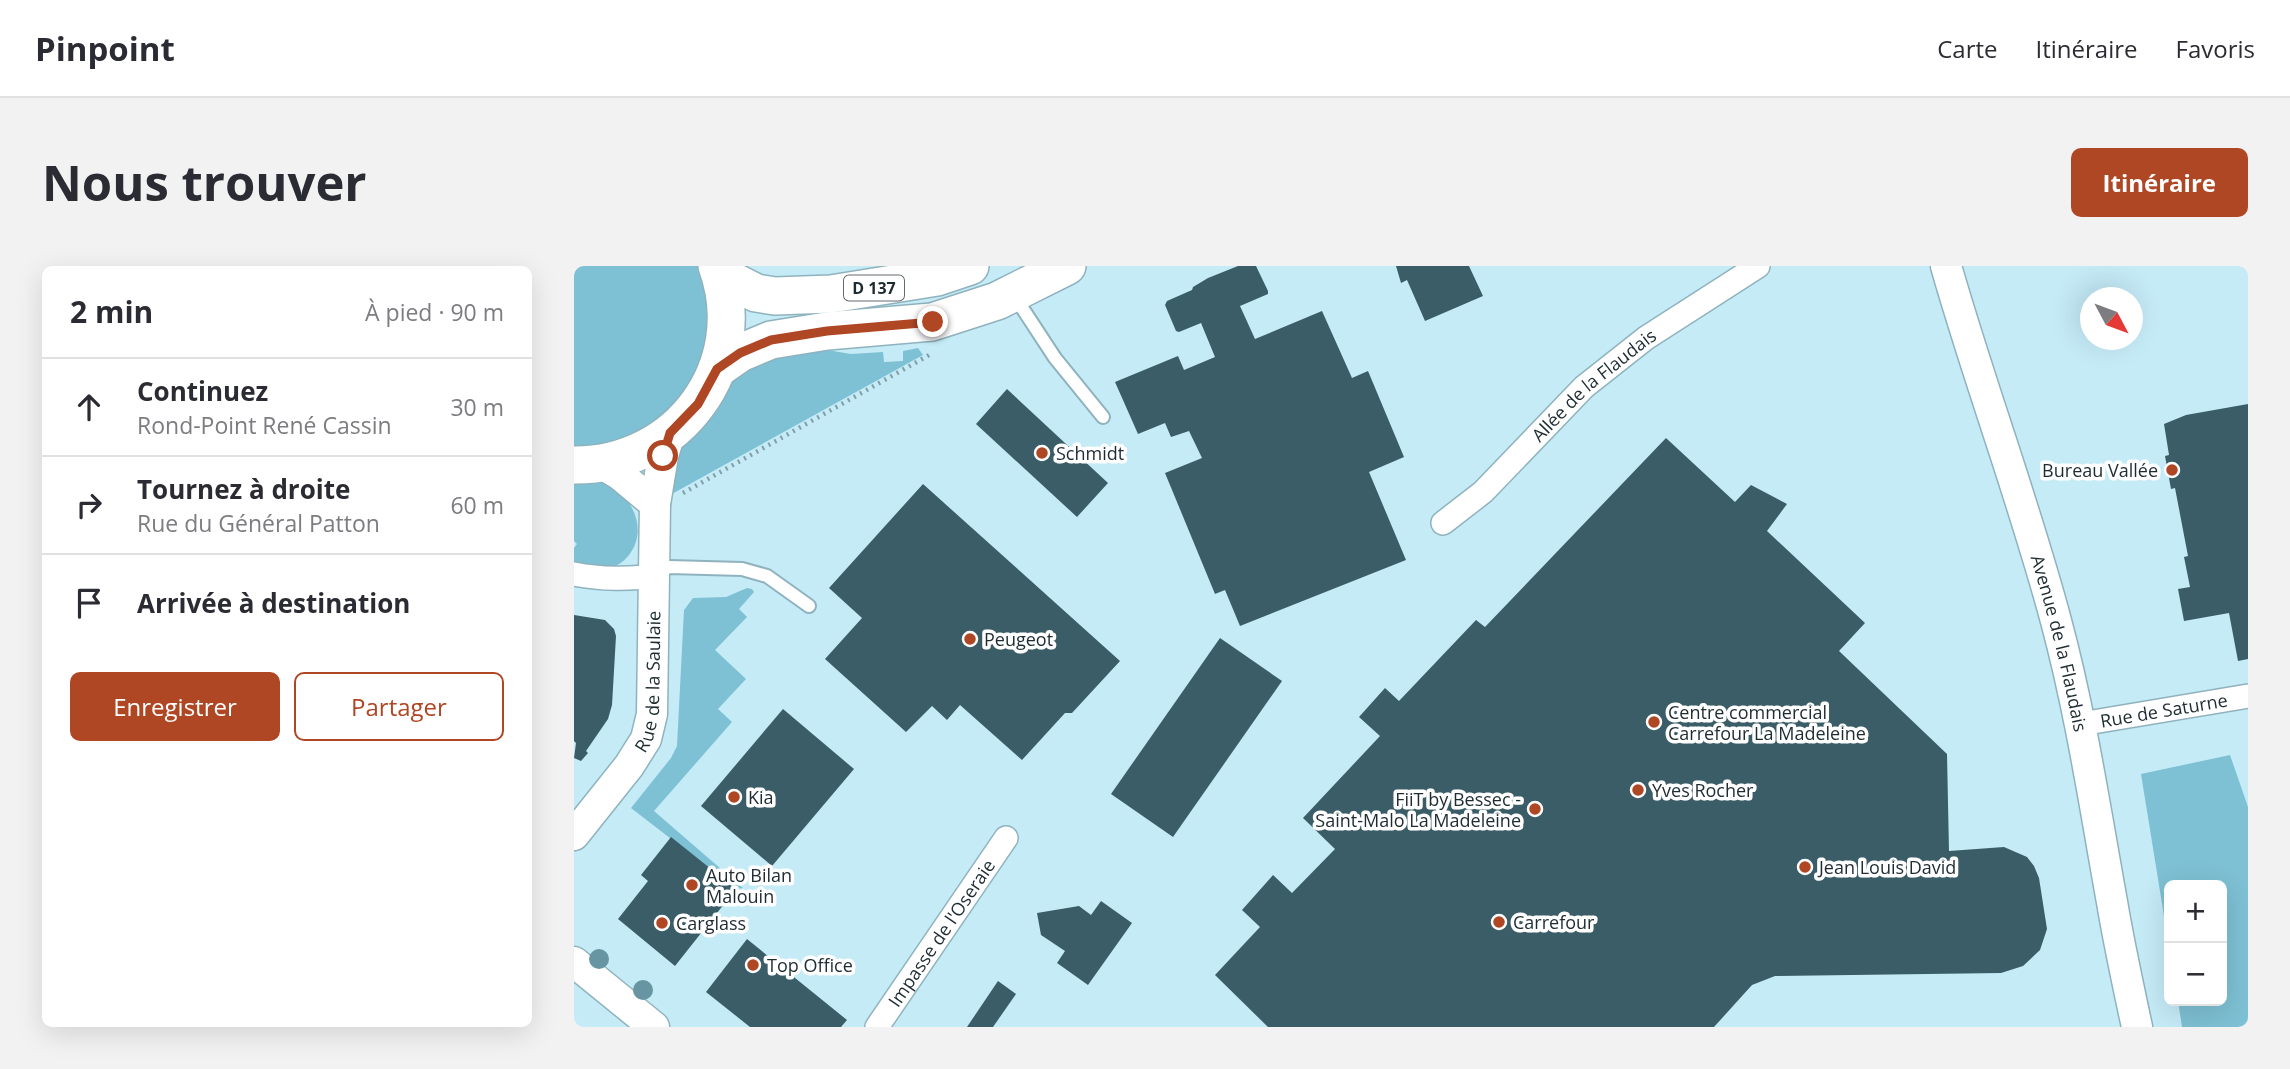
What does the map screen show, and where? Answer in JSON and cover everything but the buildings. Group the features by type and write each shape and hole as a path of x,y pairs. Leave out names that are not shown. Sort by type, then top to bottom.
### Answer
{"main road":[{"name":"D 137","path":"719,271 756,293 775,296 831,294 880,287 937,277 970,266"},
{"name":"D 137","path":"717,369 740,353 771,340 827,331 933,322 997,301 1067,266"},
{"path":"588,465 633,455 670,433 698,404 717,369 726,329 726,302 719,271"}],"street":[{"name":"Allée de la Flaudais","path":"1443,523 1483,492 1584,387 1646,338 1758,266"},
{"name":"Avenue de la Flaudais","path":"1946,266 2029,525 2056,622 2081,723 2112,903 2137,1027"},
{"name":"Rue de la Saulaie","path":"574,835 629,766 646,739 652,714 655,506 663,456 670,433"},
{"path":"588,465 620,475 655,506"},
{"path":"574,574 618,577 656,575"},
{"name":"Rue de Saturne","path":"2081,723 2248,696"},
{"name":"Impasse de l'Oseraie","path":"877,1027 1006,838"},
{"path":"574,962 654,1027"}],"lane":[{"path":"1012,294 1055,358 1103,417"},
{"path":"656,575 669,567 742,569 767,576 809,606"}],"path":[{"path":"655,506 932,354 927,347"}],"shaded area":[{"path":"574,266 700,266 709,298 706,346 691,383 666,414 644,430 606,444 574,448"},
{"path":"815,348 851,354 883,352 884,362 903,361 903,351 918,348 923,355 670,495 668,482 680,449 711,417 731,379 752,358"},
{"path":"601,481 621,493 628,502 634,512 638,533 629,555 619,564 608,568 574,563 574,548 577,544 574,541 574,482"},
{"path":"747,588 754,592 739,609 747,617 715,650 746,679 718,709 732,722 654,811 743,888 736,889 631,808 671,758 677,746 684,610 693,598 726,597"},
{"path":"2230,755 2248,807 2248,1027 2182,1027 2179,1006 2227,1006 2227,880 2164,880 2164,916 2141,774"}],"place":[{"name":"Schmidt","path":"1042,453"},
{"name":"Bureau Vallée","path":"2172,470"},
{"name":"Peugeot","path":"970,639"},
{"name":"Centre commercial Carrefour La Madeleine","path":"1654,722"},
{"name":"Yves Rocher","path":"1638,790"},
{"name":"Kia","path":"734,797"},
{"name":"FiiT by Bessec - Saint-Malo La Madeleine","path":"1535,809"},
{"name":"Jean Louis David","path":"1805,867"},
{"name":"Auto Bilan Malouin","path":"692,885"},
{"name":"Carrefour","path":"1499,922"},
{"name":"Carglass","path":"662,923"},
{"name":"Top Office","path":"753,965"}],"route":[{"path":"663,456 670,433 698,404 717,369 756,345 827,331 933,322"}]}
